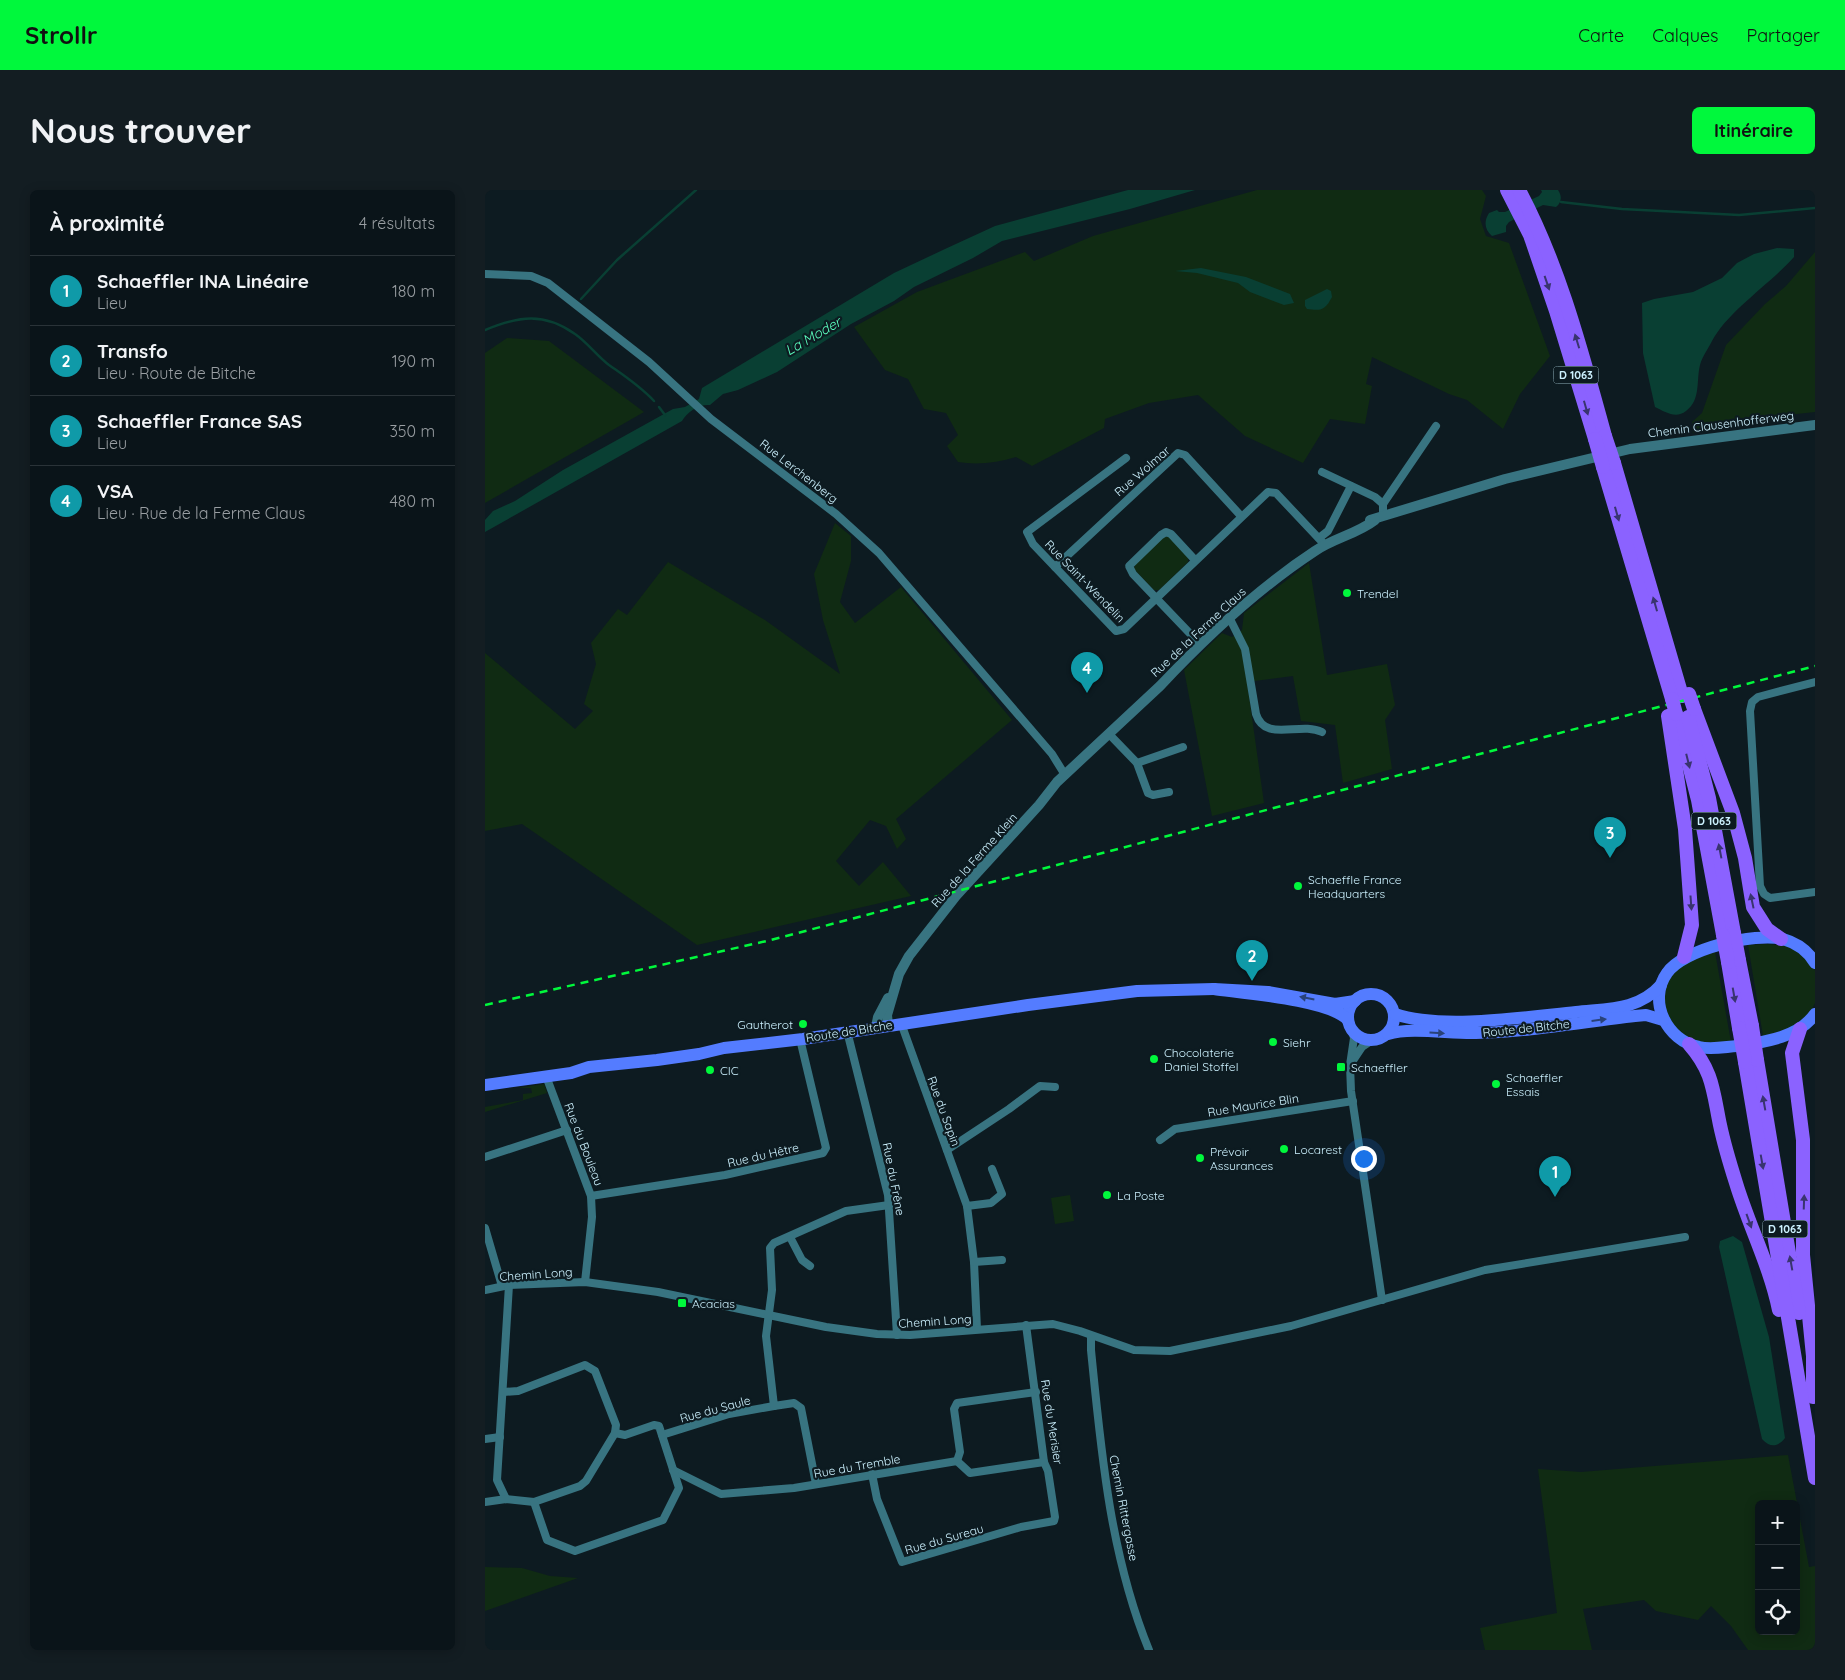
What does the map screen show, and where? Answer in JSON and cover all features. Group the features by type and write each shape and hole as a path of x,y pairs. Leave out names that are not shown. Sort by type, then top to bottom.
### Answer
{"highway":[{"name":"D 1063","path":"1507,190 1530,235 1600,438 1681,712 1698,800 1729,934 1814,1402"},
{"name":"D 1063","path":"1519,190 1539,230 1567,307 1600,438"},
{"path":"1681,712 1733,813 1745,858 1753,907 1767,928 1781,939"},
{"path":"1681,712 1685,829 1692,925 1690,941 1684,957"},
{"path":"1800,1029 1792,1053 1803,1137 1803,1255 1813,1356 1814,1402"},
{"path":"1689,1044 1706,1066 1711,1077 1720,1126 1736,1183 1769,1275 1788,1349 1798,1373"},
{"name":"D 1063","path":"1751,1061 1815,1478"}],"main road":[{"path":"1684,957 1703,949 1732,943 1781,939 1794,943 1814,959"},
{"name":"Route de Bitche","path":"1395,1014 1409,1019 1434,1021 1518,1018 1627,1006 1645,999 1661,985 1666,974 1684,957"},
{"path":"1661,985 1659,1000 1663,1020 1671,1030 1689,1044 1710,1048 1749,1044 1782,1036 1800,1029 1815,1014"},
{"name":"Route de Bitche","path":"485,1085 571,1073 589,1067 657,1060 724,1048 1137,991 1214,989 1268,992 1335,1004 1355,1001"},
{"name":"Route de Bitche","path":"1214,989 1304,1003 1331,1010 1350,1025"},
{"path":"1366,994 1379,995 1391,1004 1395,1014 1394,1024 1389,1034 1380,1039 1371,1041 1362,1039 1350,1025 1349,1010 1355,1001 1366,994"},
{"name":"Route de Bitche","path":"1389,1034 1403,1031 1462,1033 1505,1031 1646,1015 1663,1020"}],"street":[{"name":"Rue Lerchenberg","path":"485,274 531,276 548,283 649,362 690,402 828,508 879,553 1068,772"},
{"name":"Chemin Clausenhofferweg","path":"1630,449 1815,425"},
{"path":"1379,518 1383,504 1436,426"},
{"name":"Rue de la Ferme Claus","path":"1068,772 1229,617 1322,541 1337,539 1350,534 1379,518 1505,479 1630,449"},
{"name":"Rue Wolmar","path":"1055,567 1178,453 1185,455 1241,516"},
{"name":"Rue Saint-Wendelin","path":"1127,458 1027,532 1033,544 1116,631 1121,631 1265,494 1274,492 1322,541"},
{"path":"1323,472 1375,497 1383,504"},
{"path":"1322,541 1351,486"},
{"path":"1195,560 1171,534 1166,532 1133,561 1129,569 1200,644"},
{"path":"1229,617 1245,649 1255,714 1260,724 1271,730 1303,727 1322,732"},
{"path":"1815,682 1758,697 1752,702 1750,711 1759,886 1764,894 1770,898 1815,892"},
{"path":"1109,734 1137,763 1148,794 1169,792"},
{"path":"1137,763 1183,747"},
{"name":"Rue de la Ferme Klein","path":"882,1026 880,1012 909,956 956,896 1068,772"},
{"name":"Rue du Sapin","path":"901,1023 967,1206 974,1262 977,1329"},
{"path":"1350,1025 1353,1038 1350,1065 1353,1101 1382,1300"},
{"name":"Rue du Frêne","path":"847,1031 889,1205 897,1335"},
{"name":"Rue du Hêtre","path":"591,1196 725,1175 823,1153 826,1148 800,1039"},
{"path":"1350,1065 1362,1047 1371,1041"},
{"name":"Rue du Bouleau","path":"546,1076 591,1196 592,1217 585,1282"},
{"path":"947,1150 1009,1110 1040,1086 1055,1087"},
{"name":"Rue Maurice Blin","path":"1161,1140 1175,1129 1353,1101"},
{"path":"485,1157 567,1130"},
{"path":"967,1206 991,1203 1002,1194 992,1169"},
{"path":"774,1406 766,1336 772,1290 770,1248 774,1243 847,1211 889,1205"},
{"path":"485,1228 505,1286 503,1392 497,1480 505,1499"},
{"path":"790,1237 802,1260 809,1266"},
{"name":"Chemin Long","path":"485,1290 505,1286 585,1282 658,1292 851,1331 897,1335 1025,1325 1062,1326 1134,1350 1178,1350 1291,1326 1438,1282 1485,1270 1685,1237"},
{"path":"974,1262 1003,1260"},
{"name":"Rue du Merisier","path":"1025,1325 1036,1392 1044,1462 1050,1480 1054,1521"},
{"name":"Chemin Rittergasse","path":"1091,1336 1102,1467 1131,1598 1149,1650"},
{"path":"485,1502 505,1499 534,1502 580,1486 587,1481 615,1433 616,1425 595,1371 585,1364 519,1391 503,1392"},
{"path":"1036,1392 957,1403 954,1409 960,1452 957,1461 970,1473 1044,1462"},
{"name":"Rue du Saule","path":"662,1435 729,1414 794,1403 801,1408 816,1484"},
{"path":"534,1502 547,1540 575,1551 663,1520 679,1488 659,1426 654,1425 625,1435 615,1433"},
{"path":"485,1438 500,1437"},
{"name":"Rue du Tremble","path":"673,1470 721,1494 794,1488 957,1461"},
{"name":"Rue du Sureau","path":"872,1474 877,1499 903,1562 977,1542 1021,1527 1054,1521"}],"shaded area":[{"path":"1257,190 1482,190 1486,196 1480,219 1486,236 1509,243 1550,356 1520,394 1503,429 1467,400 1449,394 1372,357 1366,384 1372,386 1365,424 1330,419 1303,463 1245,436 1198,395 1149,403 1105,419 1104,428 1032,466 1016,457 987,463 958,462 947,446 958,435 946,413 924,409 908,379 885,370 854,327 917,292 1025,252 1034,261 1093,236"},
{"path":"1815,252 1815,412 1741,420 1693,433 1692,422 1702,413 1726,345 1765,304 1786,286"},
{"path":"507,338 549,341 644,412 485,503 485,353"},
{"path":"835,523 851,536 851,561 840,602 855,623 901,587 1012,720 896,819 906,839 897,849 886,826 870,820 836,861 859,886 883,862 911,896 697,945 522,824 485,831 485,653 575,729 593,711 584,704 596,664 591,643 618,609 627,615 668,562 765,620 840,674 823,620 814,574"},
{"path":"1163,537 1169,537 1188,557 1188,562 1159,590 1154,590 1134,569 1135,564"},
{"path":"1309,563 1327,675 1387,664 1395,705 1385,720 1392,769 1343,783 1335,725 1301,721 1293,676 1247,682 1264,803 1212,816 1184,670 1222,633 1232,637 1242,630 1244,613"},
{"path":"1748,945 1789,946 1812,963 1815,971 1815,1003 1810,1013 1787,1030 1763,1036"},
{"path":"1715,952 1731,1042 1706,1043 1692,1039 1674,1026 1666,1006 1665,996 1671,976 1679,967 1691,960"},
{"path":"544,1084 547,1093 485,1112 485,1107 523,1100 523,1094 532,1093 531,1088 518,1088"},
{"path":"1070,1195 1074,1221 1055,1224 1051,1198"},
{"path":"1788,1455 1796,1500 1755,1500 1755,1635 1800,1635 1800,1519 1809,1567 1815,1566 1815,1650 1748,1650 1731,1626 1711,1606 1698,1620 1656,1611 1644,1600 1583,1609 1592,1650 1485,1650 1480,1628 1557,1613 1538,1469 1581,1472"},
{"path":"485,1567 522,1568 550,1576 578,1578 485,1611"}],"water":[{"name":"La Moder","path":"1128,190 1195,190 1130,209 1002,241 973,258 914,287 894,301 851,324 777,372 738,390 723,394 710,405 694,409 682,421 485,532 485,520 493,511 515,501 563,470 673,409 685,407 699,399 702,388 894,273 995,226"},
{"path":"1541,190 1558,190 1561,199 1556,207 1543,205 1509,222 1506,226 1506,232 1492,236 1487,231 1486,219 1489,213 1497,210 1505,212 1539,196 1542,192"},
{"path":"1777,248 1794,249 1794,257 1739,308 1719,330 1701,362 1696,396 1691,407 1682,413 1674,415 1655,407 1643,353 1642,303 1693,292 1722,278 1737,263 1754,254"},
{"path":"1201,268 1246,277 1290,294 1294,303 1284,305 1250,292 1238,283 1197,273 1175,271"},
{"path":"1327,289 1331,291 1332,297 1323,309 1307,309 1305,300"},
{"path":"1733,1236 1742,1242 1769,1337 1785,1438 1777,1445 1768,1444 1762,1439 1719,1247 1720,1241"}],"waterway":[{"path":"581,299 617,260 696,190"},
{"path":"1561,202 1622,209 1739,215 1815,208"},
{"path":"485,330 520,319 531,318 553,322 580,338 654,401"},
{"path":"659,407 665,415"}],"railway":[{"path":"485,1005 771,940 1815,666"}],"place":[{"name":"Trendel","path":"1347,593"},
{"name":"VSA","path":"1087,693"},
{"name":"Schaeffler France SAS","path":"1610,858"},
{"name":"Schaeffle France Headquarters","path":"1298,886"},
{"name":"Transfo","path":"1252,981"},
{"name":"Gautherot","path":"803,1024"},
{"name":"Siehr","path":"1273,1042"},
{"name":"Chocolaterie Daniel Stoffel","path":"1154,1059"},
{"name":"Schaeffler","path":"1341,1067"},
{"name":"CIC","path":"710,1070"},
{"name":"Schaeffler Essais","path":"1496,1084"},
{"name":"Locarest","path":"1284,1149"},
{"name":"Prévoir Assurances","path":"1200,1158"},
{"name":"La Poste","path":"1107,1195"},
{"name":"Schaeffler INA Linéaire","path":"1555,1197"},
{"name":"Acacias","path":"682,1303"}]}
